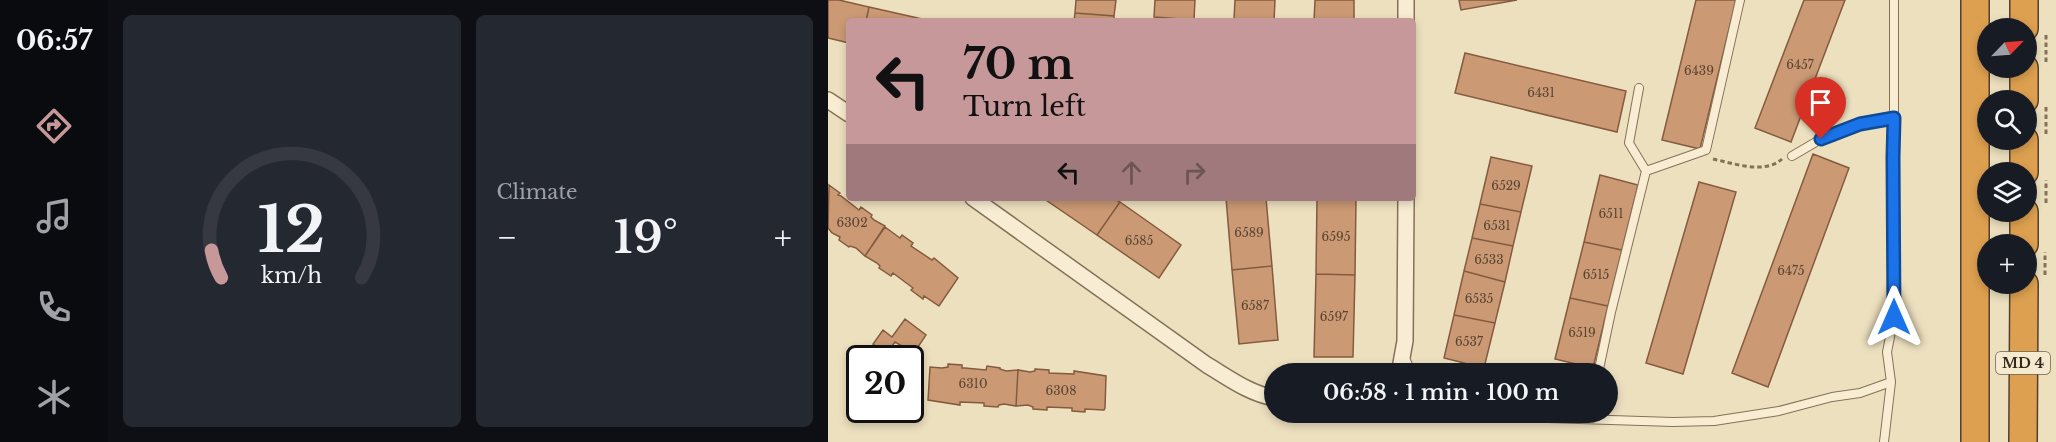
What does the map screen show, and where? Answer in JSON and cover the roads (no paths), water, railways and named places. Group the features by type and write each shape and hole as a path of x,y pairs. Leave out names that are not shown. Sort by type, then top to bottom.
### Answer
{"highway":[{"name":"MD 4","path":"1975,442 1976,0"},
{"path":"2024,0 2024,18"},
{"name":"MD 4","path":"2023,442 2024,294"}],"street":[{"path":"1406,0 1406,18"},
{"path":"828,100 846,112"},
{"path":"977,201 1207,365 1264,396"},
{"path":"1401,363 1404,348 1406,201"}],"lane":[{"path":"1646,171 1706,150 1740,0"},
{"path":"1884,442 1891,382 1887,352 1894,317 1894,0"},
{"path":"1639,88 1629,144 1636,159 1646,171"},
{"path":"1792,156 1821,139 1860,124 1894,118"},
{"path":"1600,363 1646,171"},
{"path":"1404,348 1409,363"},
{"path":"1618,418 1673,422 1714,421 1779,411 1832,397 1860,393 1891,382"}]}
